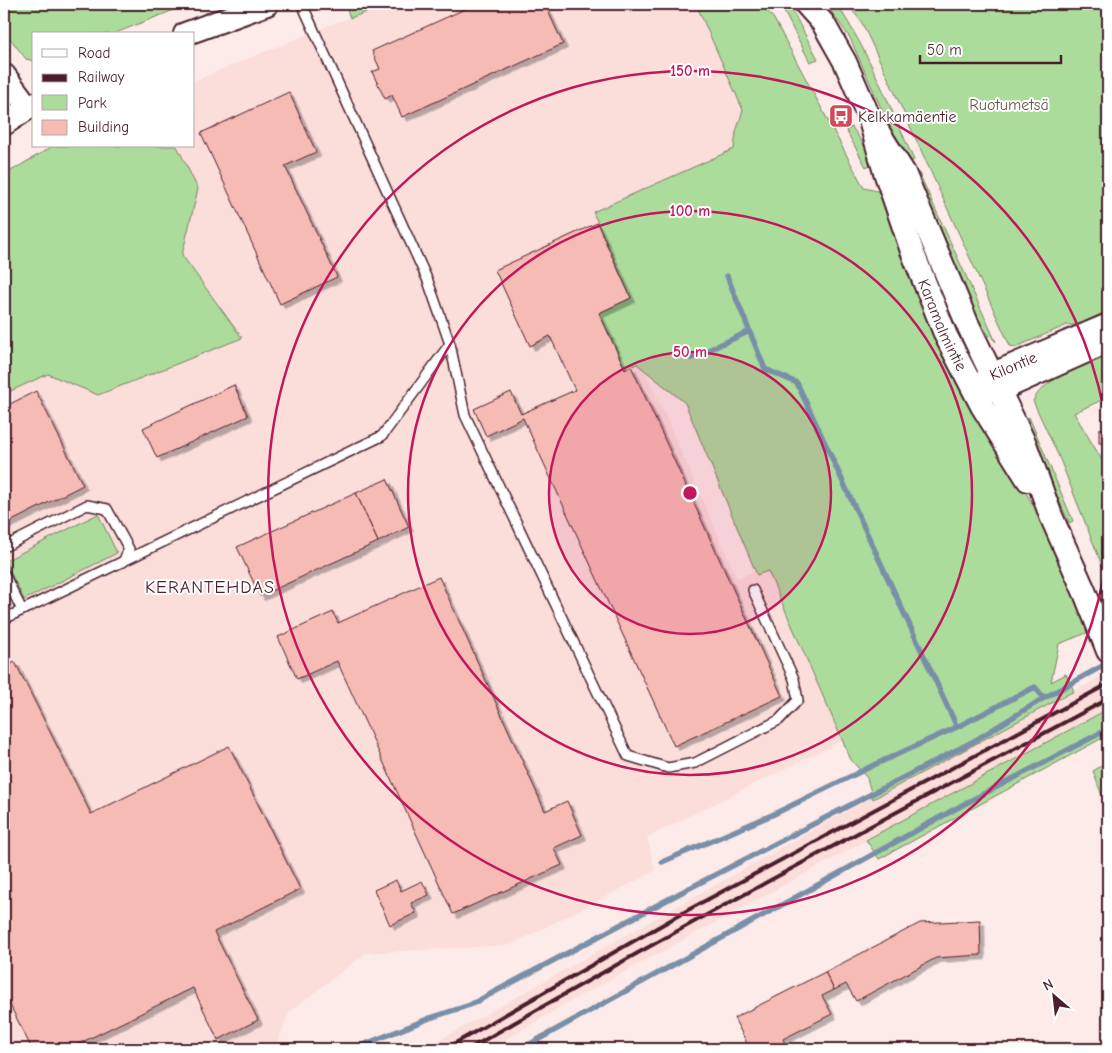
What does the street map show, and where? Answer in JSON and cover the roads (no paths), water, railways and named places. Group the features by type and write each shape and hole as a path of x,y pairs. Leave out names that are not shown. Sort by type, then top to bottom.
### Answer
{"street":[{"path":"190,32 266,4"},
{"name":"Karamalmintie","path":"806,4 823,23 845,62 869,117 884,169 918,266 946,336 974,391 1051,516"},
{"path":"4,75 31,106 4,124"},
{"name":"Karamalmintie","path":"869,117 904,173 967,323 1025,444 1051,516 1108,651"},
{"name":"Kilontie","path":"996,382 1108,325"},
{"name":"Kilontie","path":"974,391 1108,342"}],"lane":[{"path":"302,4 428,281 450,344 465,415 628,756 668,768 695,763 779,720 798,700 794,679 753,590"},
{"path":"4,619 382,436 450,344"},
{"path":"4,547 88,505 107,509 129,549 123,562"},
{"path":"4,574 22,610"}],"waterway":[{"path":"727,276 765,369 797,383 957,727"},
{"path":"691,358 750,331"},
{"path":"353,1049 430,1018 470,1005 680,893 974,741 1044,698 1108,663"},
{"path":"662,862 772,815 957,727 1035,687 1044,698"},
{"path":"521,1049 966,803 1108,729"}],"railway":[{"path":"445,1049 688,910 1108,684"},
{"path":"469,1049 707,915 1108,699"}],"place":[{"name":"Kelkkamäentie","path":"841,116"}],"district":[{"name":"KERANTEHDAS","path":"210,587"}],"park label":[{"name":"Ruotumetsä","path":"1009,104"}]}
